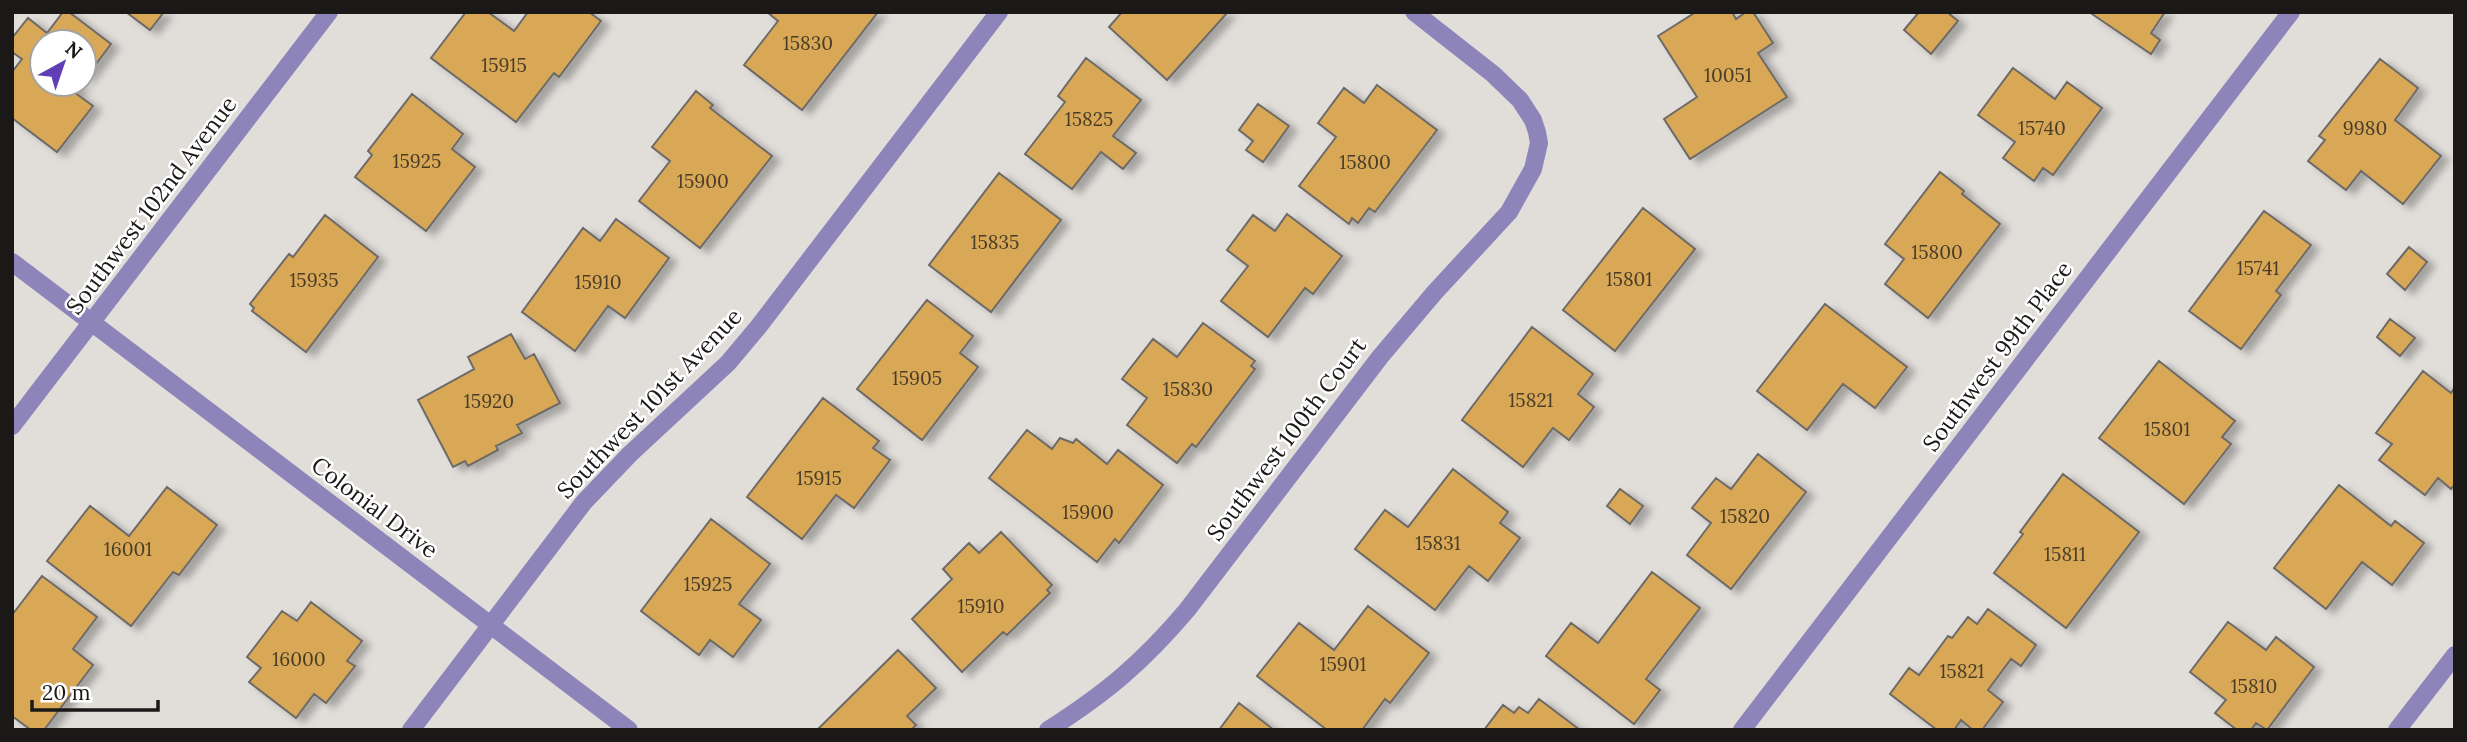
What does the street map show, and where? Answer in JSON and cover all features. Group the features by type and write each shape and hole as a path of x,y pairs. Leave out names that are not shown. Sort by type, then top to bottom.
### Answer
{"street":[{"name":"Southwest 102nd Avenue","path":"12,426 328,12"},
{"name":"Southwest 101st Avenue","path":"411,730 569,521 606,477 703,388 751,336 999,12"},
{"name":"Southwest 100th Court","path":"1048,730 1114,685 1156,647 1380,357 1435,292 1509,212 1527,185 1539,144 1533,120 1520,100 1493,74 1414,12"},
{"name":"Southwest 99th Place","path":"1742,730 2291,12"},
{"name":"Colonial Drive","path":"12,262 629,730"},
{"path":"2397,730 2455,655"}],"building":[{"path":"63,12 69,12 90,28 51,28"},
{"path":"126,12 164,12 150,30"},
{"path":"466,12 488,12 514,31 528,12 589,12 601,21 559,77 554,73 516,122 431,58"},
{"path":"767,12 878,12 802,110 744,65 778,21"},
{"path":"1122,12 1228,12 1167,80 1109,27"},
{"path":"1696,12 1732,12 1736,19 1746,12 1753,12 1773,43 1758,53 1787,97 1690,159 1664,119 1697,97 1658,36"},
{"path":"1919,12 1947,12 1958,21 1931,54 1904,30"},
{"path":"2165,12 2151,33 2160,40 2151,54 2092,14"},
{"path":"28,18 41,28 28,28 28,98 82,98 93,106 57,152 12,118 12,72 22,59 12,52 12,38"},
{"path":"98,34 111,44 98,61"},
{"path":"1086,58 1141,100 1113,136 1136,153 1123,169 1101,152 1072,189 1025,154 1065,102 1058,96"},
{"path":"2380,59 2418,88 2395,120 2441,156 2403,204 2361,171 2346,190 2308,161 2325,140 2319,136"},
{"path":"2013,68 2055,99 2067,82 2102,108 2053,175 2043,168 2034,181 2003,158 2015,142 1978,115"},
{"path":"1377,85 1437,130 1375,212 1369,208 1358,223 1352,218 1349,224 1299,186 1336,137 1318,123 1344,88 1364,103"},
{"path":"696,91 713,105 710,108 772,156 700,248 639,201 670,161 652,147"},
{"path":"412,94 463,134 452,149 475,167 426,231 355,177 372,155 368,151"},
{"path":"1258,104 1289,126 1263,162 1246,150 1253,141 1239,130"},
{"path":"1940,172 1964,191 1962,194 2000,224 1928,318 1885,284 1904,259 1885,244"},
{"path":"999,173 1061,220 991,312 929,265"},
{"path":"1643,208 1695,249 1615,351 1563,310"},
{"path":"2264,211 2311,245 2276,291 2281,295 2241,349 2189,311"},
{"path":"1287,214 1342,256 1313,294 1305,288 1268,337 1221,301 1248,266 1227,250 1253,215 1275,231"},
{"path":"325,215 378,257 306,352 252,311 254,308 250,304 289,254 293,257"},
{"path":"616,219 669,258 625,318 608,306 575,351 522,312 583,228 600,241"},
{"path":"2409,247 2427,262 2405,290 2387,274"},
{"path":"927,300 973,336 960,353 978,367 922,440 857,389"},
{"path":"1825,304 1907,367 1875,408 1843,384 1807,430 1757,391"},
{"path":"2390,319 2415,338 2400,356 2377,337"},
{"path":"1203,323 1255,361 1251,366 1255,369 1196,447 1192,444 1177,463 1127,425 1147,398 1122,379 1153,339 1177,357"},
{"path":"1532,327 1593,374 1578,394 1594,407 1569,440 1553,428 1523,467 1462,420"},
{"path":"511,334 525,359 534,354 560,403 517,425 522,433 496,446 498,450 468,466 465,461 453,467 418,400 474,369 468,357"},
{"path":"2159,361 2235,421 2222,437 2231,444 2184,504 2099,438"},
{"path":"2423,371 2451,393 2455,387 2455,484 2451,489 2438,478 2425,495 2379,460 2392,444 2376,433"},
{"path":"823,398 879,441 873,448 890,460 854,508 836,495 802,539 747,497"},
{"path":"1027,430 1052,449 1060,438 1073,443 1076,439 1107,464 1118,450 1163,485 1119,543 1115,539 1097,562 989,478"},
{"path":"1758,454 1806,492 1731,589 1687,555 1711,523 1692,508 1716,478 1731,489"},
{"path":"1453,469 1508,512 1500,523 1520,538 1488,581 1469,566 1435,610 1355,549 1385,510 1408,527"},
{"path":"2063,474 2139,532 2066,628 1994,573 2023,534 2020,532"},
{"path":"2339,485 2391,526 2395,521 2424,543 2392,585 2362,562 2326,609 2274,568"},
{"path":"167,487 217,525 179,575 173,572 131,626 47,561 90,506 129,536"},
{"path":"1620,489 1643,506 1630,524 1607,506"},
{"path":"711,519 770,564 739,604 761,620 733,657 710,640 699,655 641,611"},
{"path":"1001,532 1052,585 1047,590 1050,593 1007,635 1003,632 962,672 912,619 952,579 943,569 969,543 979,553"},
{"path":"1652,572 1700,608 1646,679 1660,690 1634,724 1546,656 1571,623 1598,643"},
{"path":"42,576 97,617 73,649 93,665 44,730 31,730 12,716 12,615"},
{"path":"311,602 362,641 347,661 355,666 326,703 314,694 296,718 249,682 261,668 247,657 282,611 297,621"},
{"path":"1368,606 1429,653 1390,703 1385,699 1362,730 1327,730 1257,676 1299,623 1334,650"},
{"path":"1988,609 2036,645 2021,666 2011,659 1988,690 2003,702 1982,730 1973,730 1961,720 1954,730 1937,730 1890,694 1909,668 1919,675 1948,636 1952,638 1968,617 1977,624"},
{"path":"2228,622 2266,650 2276,637 2314,667 2267,730 2256,723 2251,730 2237,730 2215,713 2226,700 2190,672"},
{"path":"898,650 936,688 907,716 916,725 911,730 817,730"},
{"path":"1539,699 1580,730 1484,730 1503,705 1514,713 1519,707 1528,713"},
{"path":"1239,703 1274,730 1219,730"}]}
